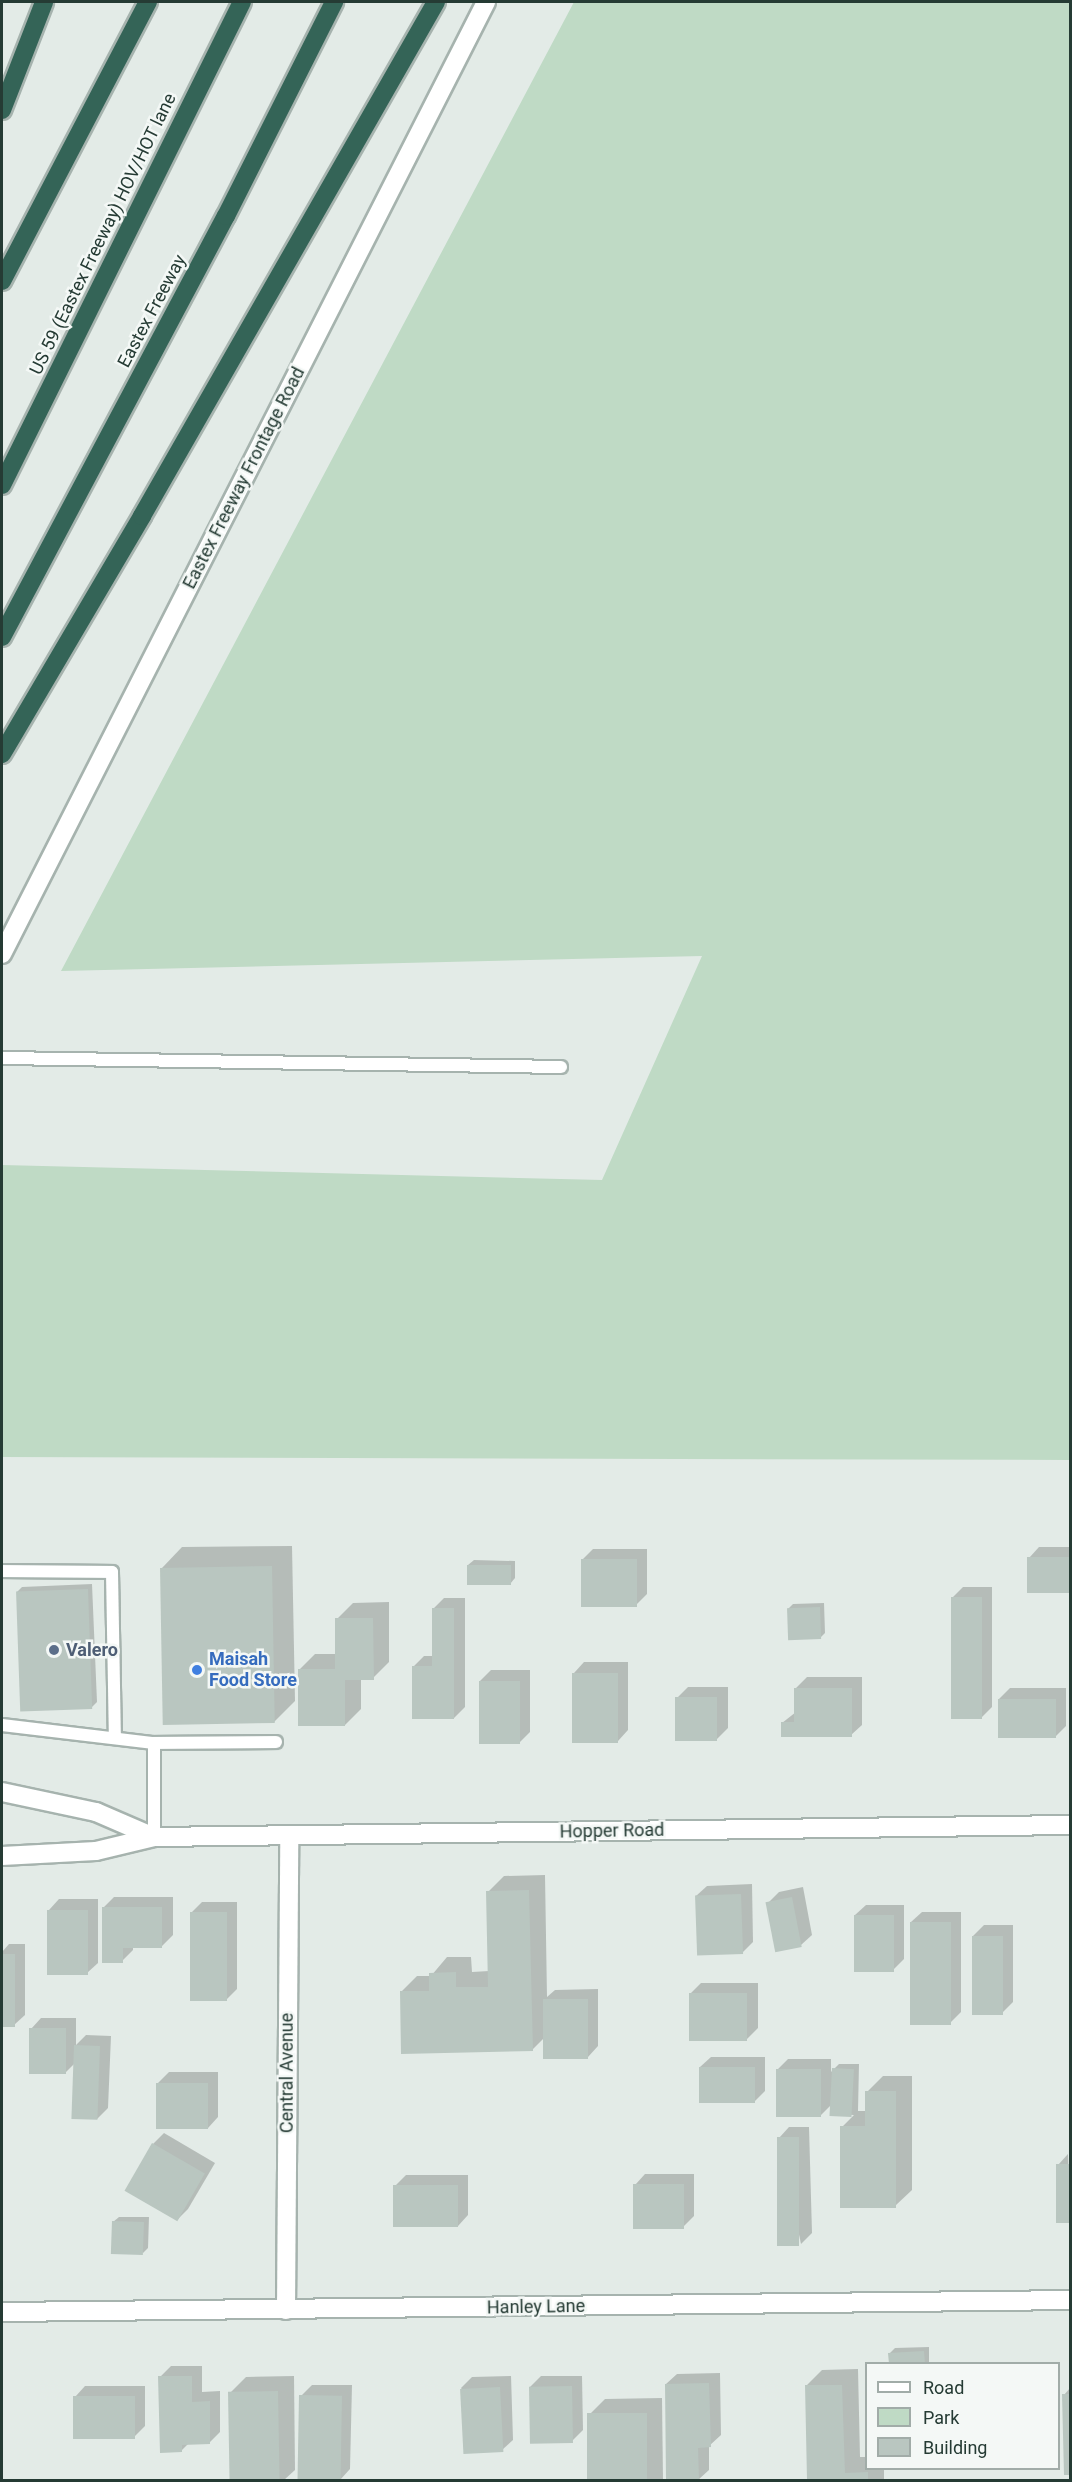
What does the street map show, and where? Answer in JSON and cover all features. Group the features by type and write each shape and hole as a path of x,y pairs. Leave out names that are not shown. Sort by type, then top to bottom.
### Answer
{"highway":[{"path":"2,110 44,2"},
{"path":"2,281 148,2"},
{"name":"US 59 (Eastex Freeway) HOV/HOT lane","path":"2,485 242,2"},
{"name":"Eastex Freeway","path":"2,637 226,216 334,2"},
{"path":"2,754 142,516 436,2"}],"main road":[{"name":"Eastex Freeway Frontage Road","path":"2,954 486,2"},
{"name":"Hopper Road","path":"2,1792 96,1812 154,1837"},
{"name":"Hopper Road","path":"2,1856 96,1851 154,1837 1071,1825"},
{"name":"Central Avenue","path":"285,2310 289,1836"},
{"name":"Hanley Lane","path":"2,2312 1071,2300"}],"lane":[{"path":"2,1058 561,1067"},
{"path":"2,1571 112,1572 115,1738"},
{"path":"2,1725 154,1743 276,1742"},
{"path":"154,1743 154,1837"}],"green space":[{"path":"574,2 1070,2 1070,1460 2,1457 2,1165 602,1180 702,956 61,971"}],"building":[{"path":"1027,1557 1070,1557 1070,1593 1027,1593"},
{"path":"581,1559 637,1559 637,1607 581,1607"},
{"path":"467,1565 511,1565 511,1585 467,1585"},
{"path":"272,1566 275,1723 163,1725 160,1568"},
{"name":"Valero","path":"88,1589 92,1709 20,1711 16,1592"},
{"path":"951,1597 982,1597 982,1719 951,1719"},
{"path":"820,1607 821,1639 788,1640 787,1608"},
{"path":"432,1608 454,1608 454,1719 412,1719 412,1666 432,1666"},
{"path":"335,1618 373,1618 374,1680 345,1680 345,1726 298,1726 298,1669 335,1669"},
{"path":"572,1673 618,1673 618,1743 572,1743"},
{"path":"479,1681 520,1681 520,1744 479,1744"},
{"path":"794,1688 852,1688 852,1737 781,1737 781,1722 794,1722"},
{"path":"675,1697 717,1697 717,1741 675,1741"},
{"path":"998,1699 1056,1699 1056,1738 998,1738"},
{"path":"529,1890 533,2051 401,2054 400,1991 429,1991 429,1973 456,1972 456,1987 488,1987 486,1891"},
{"path":"741,1894 743,1954 697,1956 695,1896"},
{"path":"792,1897 802,1947 775,1952 765,1902"},
{"path":"102,1907 162,1907 162,1948 123,1948 123,1963 102,1963"},
{"path":"47,1910 88,1910 88,1975 47,1975"},
{"path":"190,1912 227,1912 227,2001 190,2001"},
{"path":"854,1915 894,1915 894,1972 854,1972"},
{"path":"910,1922 951,1922 951,2025 910,2025"},
{"path":"972,1936 1003,1936 1003,2015 972,2015"},
{"path":"2,1954 15,1954 15,2027 2,2027"},
{"path":"689,1993 747,1993 747,2041 689,2041"},
{"path":"543,1999 588,1999 588,2059 543,2059"},
{"path":"29,2028 66,2028 66,2074 29,2074"},
{"path":"74,2045 100,2046 97,2120 71,2119"},
{"path":"699,2067 755,2067 755,2103 699,2103"},
{"path":"832,2068 854,2069 851,2117 829,2116"},
{"path":"776,2069 821,2069 821,2117 776,2117"},
{"path":"156,2083 208,2083 208,2129 156,2129"},
{"path":"865,2091 896,2091 896,2208 840,2208 840,2126 865,2126"},
{"path":"777,2137 799,2137 799,2246 777,2246"},
{"path":"152,2143 205,2174 177,2221 124,2191"},
{"path":"1056,2164 1070,2164 1070,2223 1056,2223"},
{"path":"633,2184 684,2184 684,2229 633,2229"},
{"path":"393,2185 458,2185 458,2227 393,2227"},
{"path":"112,2221 144,2222 143,2255 111,2254"},
{"path":"924,2351 925,2362 889,2362 888,2353"},
{"path":"158,2376 192,2376 192,2402 210,2401 210,2444 182,2445 182,2452 160,2453"},
{"path":"709,2383 711,2447 698,2448 699,2480 666,2480 665,2384"},
{"path":"805,2385 842,2385 845,2473 868,2472 868,2480 807,2480"},
{"path":"572,2386 573,2443 530,2444 529,2387"},
{"path":"500,2387 503,2452 463,2454 460,2389"},
{"path":"278,2391 280,2480 230,2480 228,2392"},
{"path":"1062,2394 1070,2394 1070,2475 1064,2475"},
{"path":"299,2395 342,2396 341,2480 298,2480"},
{"path":"73,2396 135,2396 135,2439 73,2439"},
{"path":"587,2413 647,2413 647,2480 587,2480"}],"place":[{"name":"Valero","path":"54,1650"},
{"name":"Maisah Food Store","path":"197,1670"}]}
